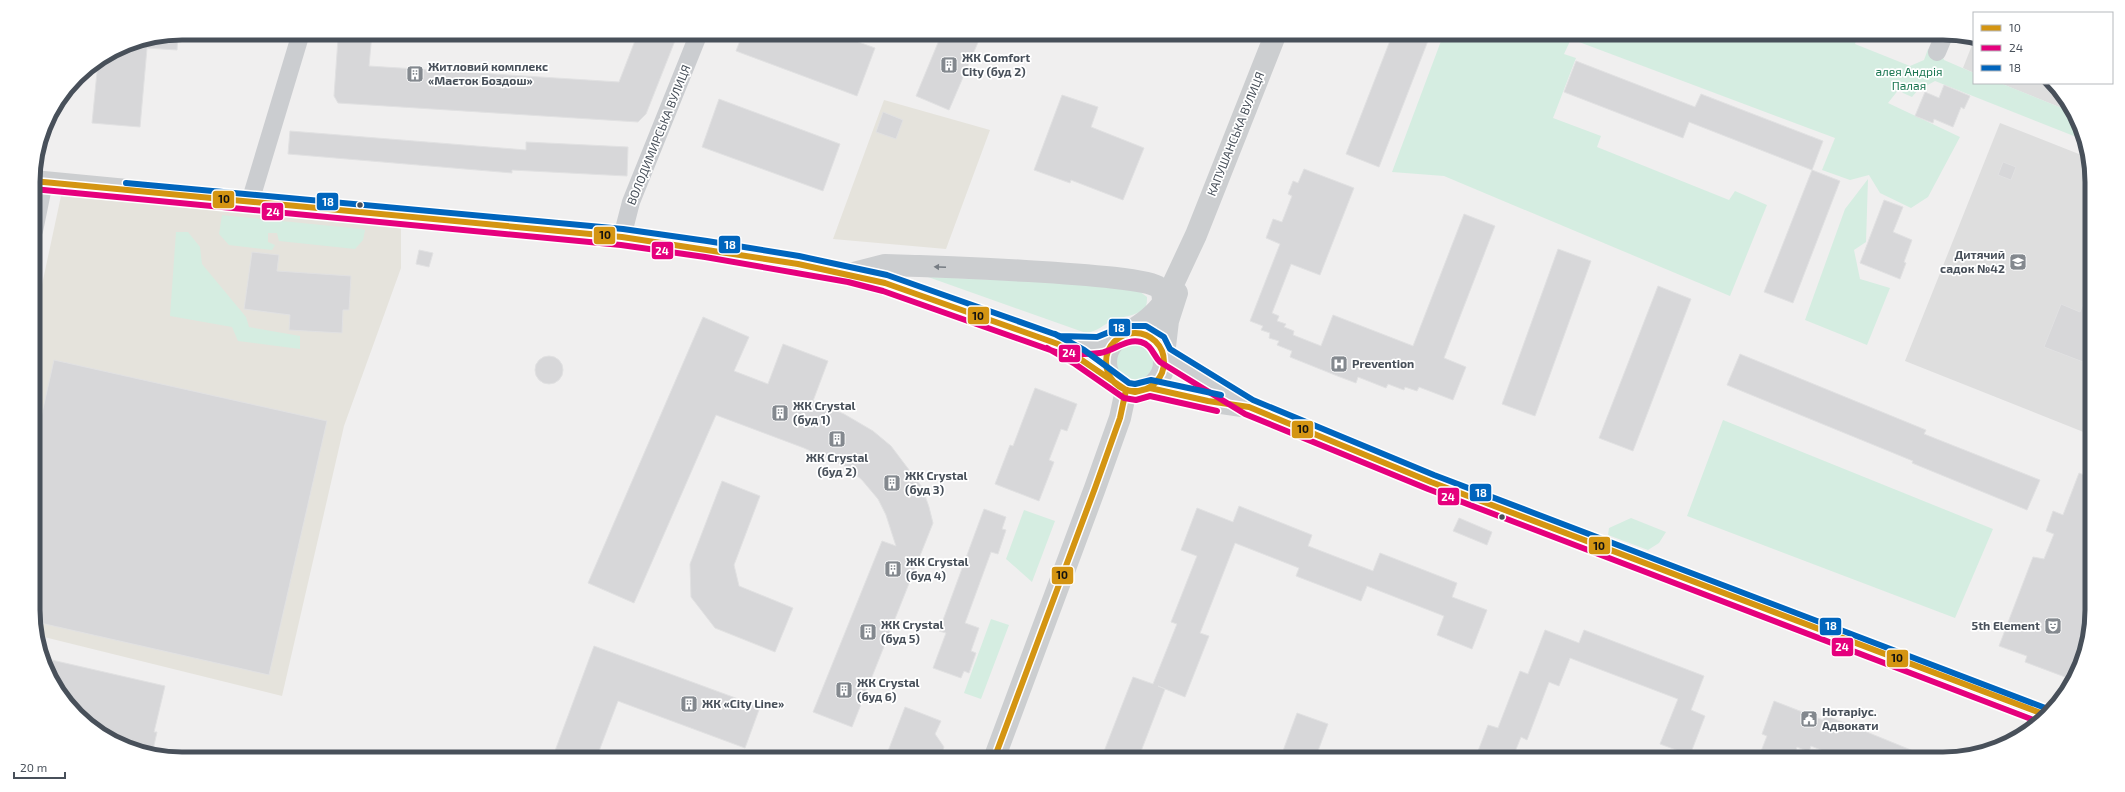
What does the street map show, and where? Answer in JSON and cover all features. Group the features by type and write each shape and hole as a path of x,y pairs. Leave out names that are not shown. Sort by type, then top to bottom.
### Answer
{"street":[{"path":"250,202 298,40"},
{"name":"ВОЛОДИМИРСЬКА ВУЛИЦЯ","path":"622,238 631,202 696,40"},
{"name":"КАПУШАНСЬКА ВУЛИЦЯ","path":"1122,336 1148,320 1163,304 1196,234 1273,40"},
{"path":"1937,52 1942,40"},
{"path":"40,182 622,238 706,248 850,274 885,283 1058,344 1076,346 1099,345 1122,336 1135,333 1151,337 1158,343 1164,355 1163,374 1150,388"},
{"path":"1143,281 1163,272 1172,264 1196,234"},
{"name":"КАПУШАНСЬКА ВУЛИЦЯ","path":"1164,355 1168,321 1196,234"},
{"path":"850,274 885,265 979,269 1143,281 1158,287 1162,294 1163,304"},
{"path":"997,752 1120,418 1120,386 1106,365 1107,355 1111,346 1122,336"},
{"path":"1058,344 1120,386 1139,391 1150,388 1208,401 1249,407"},
{"path":"1164,355 1249,407 1431,482 2040,713"}],"shaded area":[{"path":"1973,44 1973,44 1973,73 1963,68"},
{"path":"2002,84 2045,84 2056,96 2065,109"},
{"path":"884,100 990,130 946,249 833,239"},
{"name":"Дитячий садок №42","path":"2000,123 2082,155 2085,173 2085,433 1905,361"},
{"path":"61,196 401,227 401,268 344,426 282,696 43,637 40,619 40,294"}],"green space":[{"path":"1441,40 1571,40 1564,54 1576,58 1553,118 1601,136 1597,147 1729,200 1735,191 1767,205 1730,296 1444,176 1392,172"},
{"name":"алея Андрія Палая","path":"1574,40 1856,40 1855,44 1910,66 1924,60 1928,49 1941,54 1944,60 1973,73 1973,84 2002,84 2065,109 2077,137 1935,81 1917,91 1912,97 1903,93 1899,89 1888,103 1960,137 1928,197 1911,208 1880,193 1869,175 1850,180 1822,170 1835,138"},
{"path":"1868,179 1866,242 1854,250 1860,279 1890,288 1867,345 1805,320 1845,209"},
{"path":"222,215 365,230 363,240 355,249 279,241 277,233 268,233 268,242 275,245 272,250 229,245 219,234"},
{"path":"176,232 188,232 200,247 202,264 246,317 249,327 300,336 300,349 238,341 232,327 170,316"},
{"path":"928,277 1070,283 1139,291 1147,297 1147,302 1144,309 1141,311 1114,320 1094,331 1086,333"},
{"path":"1136,340 1149,344 1155,350 1159,363 1155,376 1149,382 1136,386 1123,382 1117,376 1113,363 1117,350 1123,344"},
{"path":"1723,420 1993,529 1955,618 1687,516"},
{"path":"1024,510 1055,521 1032,582 1006,559"},
{"path":"1631,518 1666,532 1659,543 1648,550 1608,535 1609,528"},
{"path":"991,619 1009,625 981,699 964,693"}],"building":[{"path":"178,40 177,50 147,48 140,127 92,123 97,68 111,59 128,51 164,41"},
{"name":"Житловий комплекс «Маєток Боздош»","path":"338,40 371,40 369,66 619,82 635,40 675,40 646,114 638,122 338,103 334,96"},
{"path":"740,40 853,40 875,48 857,96 736,51"},
{"name":"ЖК Comfort City (буд 2)","path":"939,40 979,40 949,110 916,96"},
{"path":"1390,40 1428,40 1379,167 1346,154"},
{"path":"1576,61 1695,107 1701,94 1823,141 1812,170 1689,122 1683,138 1564,92"},
{"path":"1944,85 1970,96 1964,109 1961,107 1953,127 1934,119 1933,123 1915,116 1925,92 1939,98"},
{"path":"1062,95 1098,107 1091,127 1144,148 1123,200 1071,180 1070,183 1034,170"},
{"path":"719,99 840,144 823,191 702,147"},
{"path":"883,112 903,120 896,139 876,132"},
{"path":"290,131 526,150 526,142 628,147 627,176 512,170 512,173 288,154"},
{"path":"2003,162 2016,167 2011,180 1998,175"},
{"path":"1304,169 1354,188 1320,275 1291,264 1272,313 1279,316 1277,321 1286,324 1284,327 1294,331 1293,335 1321,346 1333,315 1413,346 1464,214 1495,226 1444,358 1466,367 1453,400 1419,387 1417,391 1405,387 1404,390 1388,384 1386,388 1358,377 1356,383 1340,377 1290,357 1292,351 1277,345 1279,341 1269,338 1270,333 1261,330 1263,326 1250,321 1280,244 1266,238 1273,219 1282,222 1292,196 1288,194 1293,181 1298,183"},
{"path":"1812,170 1840,181 1793,303 1764,292"},
{"path":"1884,200 1903,207 1893,232 1912,240 1900,279 1860,263"},
{"path":"1558,249 1591,261 1535,416 1502,404"},
{"path":"419,250 433,253 429,267 416,264"},
{"path":"252,252 279,255 277,271 351,276 349,310 343,310 342,333 289,330 290,315 244,309"},
{"path":"1658,286 1691,299 1633,451 1599,438"},
{"path":"2085,299 2085,363 2044,347 2061,304 2080,312"},
{"path":"703,317 749,337 734,371 768,384 783,344 828,361 813,401 844,414 873,431 891,446 922,487 933,523 852,727 813,712 882,541 896,546 886,515 878,499 862,480 847,467 804,448 716,415 634,603 588,583"},
{"path":"1740,354 1926,430 1924,434 2040,480 2027,510 1912,463 1913,461 1727,385"},
{"path":"549,356 559,360 563,370 559,380 549,384 539,380 535,370 539,360"},
{"path":"54,360 327,421 269,675 40,623 40,422"},
{"path":"1035,388 1077,404 1067,431 1061,429 1049,460 1054,462 1039,501 995,484 1010,445 1013,446"},
{"path":"2079,473 2085,475 2085,619 2080,646 2068,678 2025,662 2027,656 1999,646 2033,557 2044,559 2054,534 2046,531 2053,511 2063,515"},
{"path":"722,481 760,496 734,565 739,586 793,608 775,652 715,628 691,597 690,564"},
{"path":"1239,506 1312,535 1308,546 1373,571 1380,553 1457,583 1452,597 1487,610 1472,649 1437,635 1444,616 1367,586 1361,601 1296,576 1299,568 1235,543 1200,633 1209,636 1185,697 1158,686 1165,689 1141,752 1104,752 1133,677 1153,684 1177,624 1171,622 1197,556 1181,550 1197,508 1233,522"},
{"path":"984,509 1006,517 1002,529 1006,530 998,554 991,552 965,623 979,628 971,651 976,653 969,673 964,671 961,678 933,668 946,633 939,631"},
{"path":"1459,518 1492,532 1487,545 1453,531"},
{"path":"1545,630 1579,643 1584,630 1704,676 1691,710 1705,716 1691,752 1682,752 1660,744 1678,699 1570,658 1559,686 1549,682 1527,740 1521,737 1515,752 1478,752 1488,725 1498,728 1520,671 1528,674"},
{"name":"ЖК «City Line»","path":"594,646 760,707 745,748 618,701 599,752 555,752"},
{"path":"49,659 165,686 154,732 157,732 153,749 128,741 103,728 89,717 69,696 59,681"},
{"path":"1774,701 1823,720 1825,715 1916,752 1826,752 1811,746 1809,752 1797,747 1795,752 1761,752 1767,736 1762,734"},
{"path":"905,707 941,721 935,734 944,747 942,752 888,752"},
{"path":"1297,713 1328,724 1318,752 1283,752"}],"transit line":[{"name":"10","path":"40,182 622,237 798,264 885,283 1058,344 1126,390 1135,392 1150,388"},
{"name":"18","path":"126,183 623,229 799,256 887,275 1060,336 1097,337 1124,326 1146,326 1164,337 1170,349 1253,400 1434,475 2045,708"},
{"name":"24","path":"40,190 621,245 705,257 848,282 883,291 1056,352 1078,354 1100,353 1125,343 1136,341 1145,343 1160,362 1245,414 1428,489 2033,720"},
{"name":"10","path":"1129,333 1141,333 1156,341 1164,356 1164,362 1164,368 1156,383 1141,391 1129,391 1114,383 1106,368 1106,356 1114,341 1129,333"},
{"name":"18","path":"1055,334 1084,350 1129,383 1135,384 1151,380 1221,395"},
{"name":"24","path":"1047,348 1075,364 1124,398 1136,400 1150,396 1217,411"},
{"name":"10","path":"1150,388 1208,401 1249,407 1431,482 2040,713"},
{"name":"10","path":"997,752 1095,488 1120,418 1126,390"}],"place":[{"name":"ЖК Comfort City (буд 2)","path":"949,65"},
{"name":"Житловий комплекс «Маєток Боздош»","path":"415,74"},
{"name":"Дитячий садок №42","path":"2018,262"},
{"name":"Prevention","path":"1339,364"},
{"name":"ЖК Crystal (буд 1)","path":"780,413"},
{"name":"ЖК Crystal (буд 2)","path":"837,439"},
{"name":"ЖК Crystal (буд 3)","path":"892,483"},
{"name":"ЖК Crystal (буд 4)","path":"893,569"},
{"name":"5th Element","path":"2053,626"},
{"name":"ЖК Crystal (буд 5)","path":"868,632"},
{"name":"ЖК Crystal (буд 6)","path":"844,690"},
{"name":"ЖК «City Line»","path":"689,704"},
{"name":"Нотаріус. Адвокати","path":"1809,719"}]}
